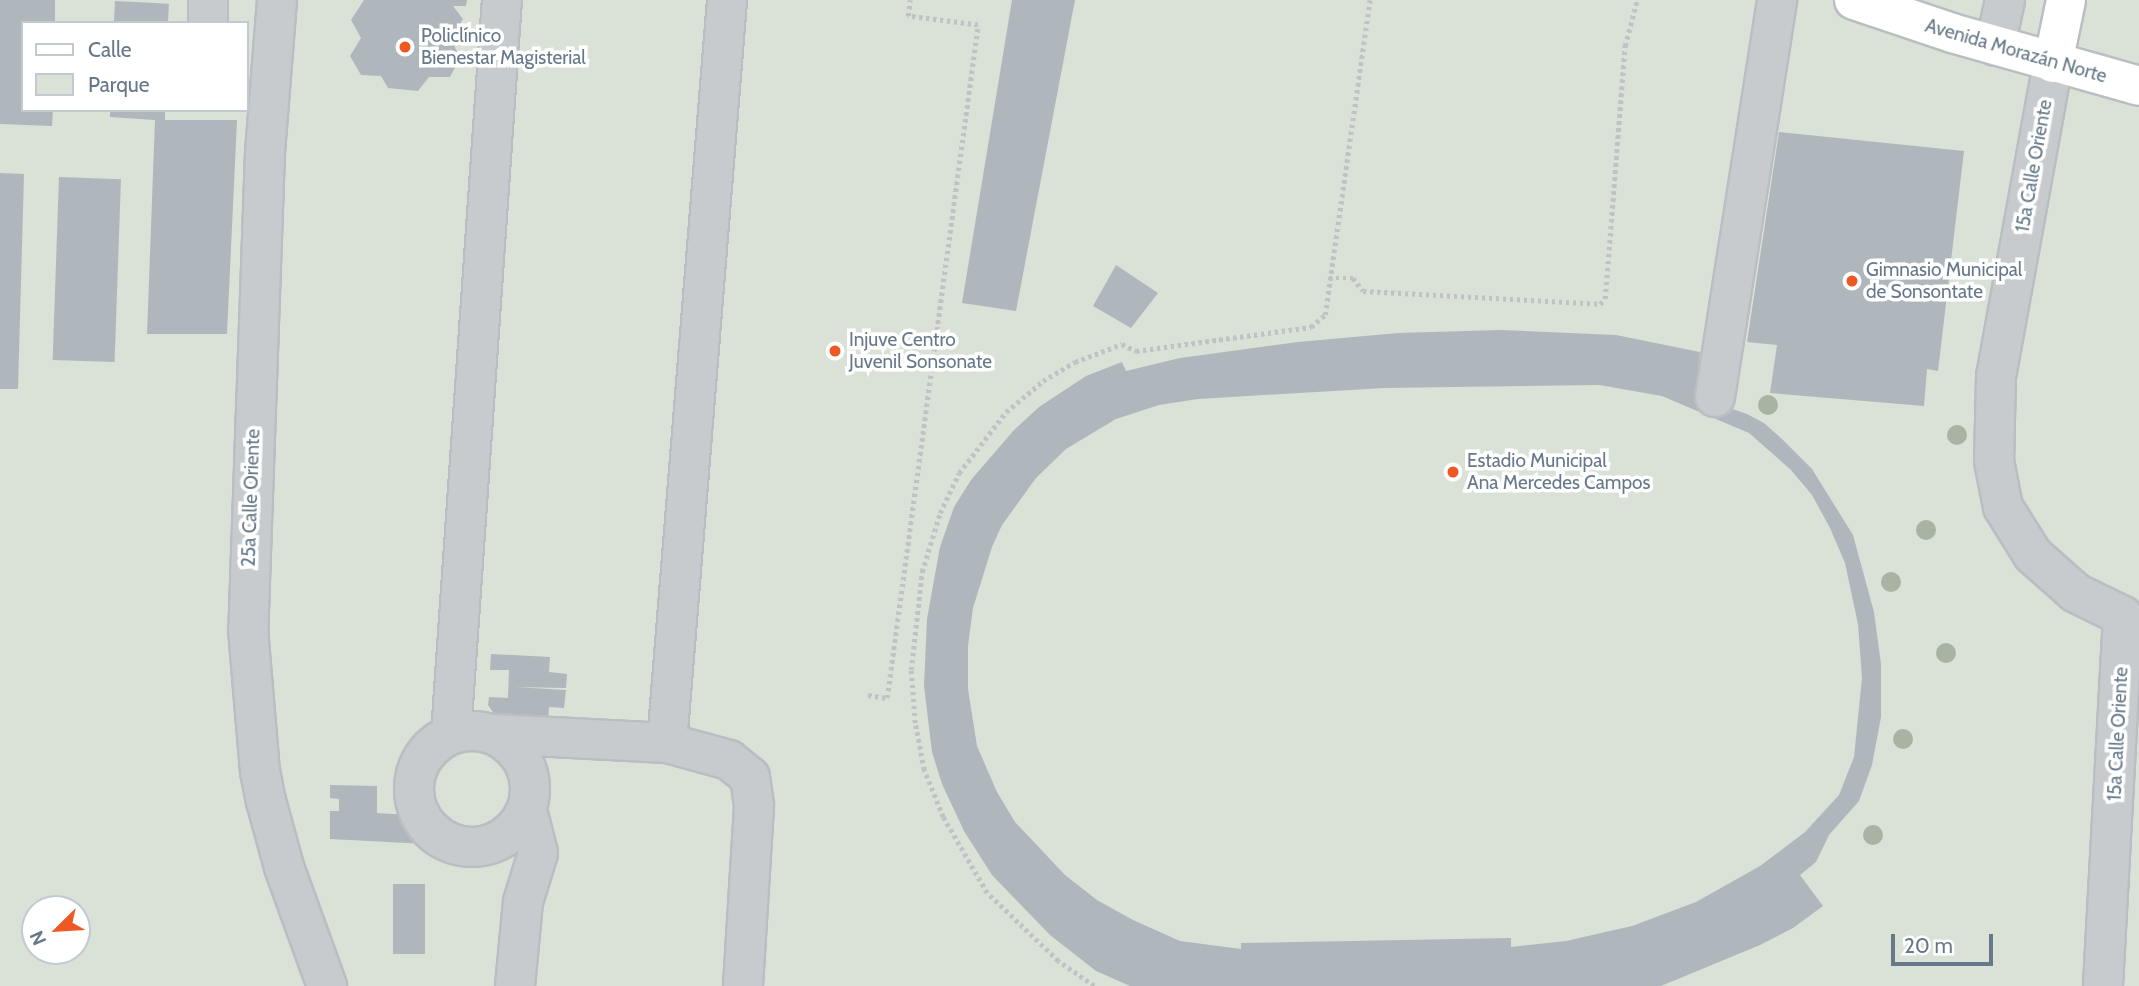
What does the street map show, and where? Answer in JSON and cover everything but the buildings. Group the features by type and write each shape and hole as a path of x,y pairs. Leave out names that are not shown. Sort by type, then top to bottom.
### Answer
{"main road":[{"name":"Avenida Morazán Norte","path":"1854,0 1995,46 2139,86"},
{"name":"15a Calle Oriente","path":"2053,63 2066,0"}],"street":[{"name":"25a Calle Oriente","path":"277,0 265,152 248,581 249,651 260,771 273,829 327,986"},
{"path":"451,734 502,0"},
{"path":"667,743 727,0"},
{"path":"1715,397 1777,0"},
{"path":"1995,46 2005,0"},
{"name":"15a Calle Oriente","path":"2053,63 1996,376 1994,461 2003,507 2033,555 2076,593 2131,617 2124,902 2103,986"},
{"path":"588,739 563,756 529,799 518,826 489,845 471,848 454,845 425,824 417,807 414,790 416,772 424,756 436,743 451,734 473,730 495,734 667,743 729,760 750,777 754,806 743,986"},
{"path":"495,734 514,747 526,766 538,853 523,902 516,986"},
{"path":"489,845 523,902"}],"path":[{"path":"868,695 887,698 978,25 908,16 910,0"},
{"path":"1094,986 1058,961 987,893 943,817 924,770 915,723 911,670 922,572 940,513 959,473 1006,412 1043,381 1075,362 1122,344 1136,351 1311,327 1325,315 1370,0"},
{"path":"1329,278 1353,278 1363,291 1600,304 1605,299 1625,46 1637,0"}],"green space":[{"path":"0,0 2139,0 2139,986 0,986"}],"place":[{"name":"Policlínico Bienestar Magisterial","path":"405,47"},
{"name":"Gimnasio Municipal de Sonsontate","path":"1852,281"},
{"name":"Injuve Centro Juvenil Sonsonate","path":"835,351"},
{"name":"Estadio Municipal Ana Mercedes Campos","path":"1453,472"}]}
